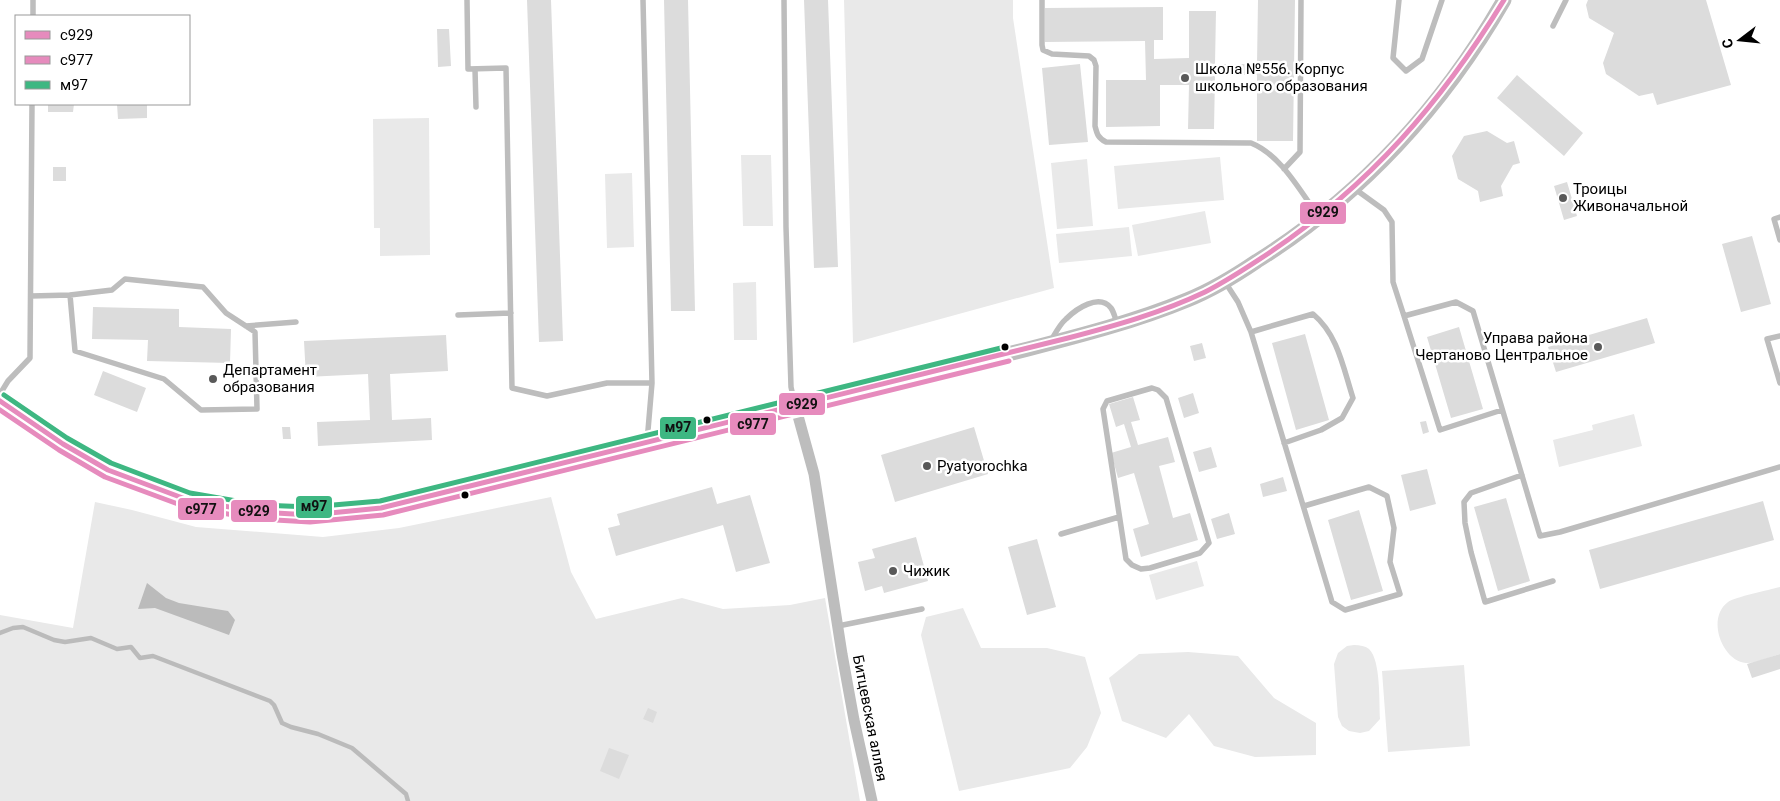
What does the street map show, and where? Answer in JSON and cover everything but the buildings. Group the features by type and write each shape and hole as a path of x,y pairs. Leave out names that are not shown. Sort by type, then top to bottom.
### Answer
{"street":[{"path":"0,401 63,444 108,470 188,500 259,512 301,515 382,508 1117,325 1188,300 1225,282 1293,238 1320,217 1354,188 1410,131 1446,89 1489,27 1504,0"},
{"name":"Битцевская аллея","path":"796,405 814,474 854,720 872,801"}],"lane":[{"path":"33,0 33,15"},
{"path":"467,0 468,69 506,68 512,388 547,396 607,383 652,383"},
{"path":"643,0 652,383 648,442"},
{"path":"784,0 786,227 791,387 796,405"},
{"path":"1042,0 1043,50 1052,54 1089,56 1094,60 1096,66 1095,126 1096,134 1101,139 1106,142 1251,143 1270,153 1320,217"},
{"path":"1284,169 1300,152 1301,0"},
{"path":"1399,0 1393,58 1406,71 1422,59 1442,0"},
{"path":"1553,26 1566,0"},
{"path":"475,69 476,107"},
{"path":"0,394 8,381 30,358 32,105"},
{"path":"1354,188 1384,210 1392,222 1393,282 1440,430 1502,410"},
{"path":"1780,217 1774,218 1780,240"},
{"path":"31,296 70,295 112,290 125,278 202,287 226,313 255,332 258,409 201,410 164,379 75,351 70,295"},
{"path":"1225,282 1238,302 1251,332 1332,602 1345,610 1400,594 1390,562 1394,528 1387,496 1368,487 1304,506"},
{"path":"1049,343 1064,320 1081,306 1096,302 1106,303 1113,309 1117,325"},
{"path":"1404,316 1456,302 1473,311 1540,536 1560,532 1780,468"},
{"path":"458,315 511,312"},
{"path":"1251,332 1313,314 1324,323 1333,338 1353,398 1342,418 1321,430 1284,443"},
{"path":"246,326 296,322"},
{"path":"1780,336 1767,339 1780,383"},
{"path":"1152,388 1158,390 1166,398 1209,543 1194,555 1141,568 1132,565 1126,559 1119,517 1103,409 1107,401 1152,388"},
{"path":"1522,475 1471,493 1464,502 1465,523 1473,561 1485,602 1553,581"},
{"path":"1061,534 1119,517"},
{"path":"838,626 922,609"}],"shaded area":[{"path":"844,0 1013,0 1013,18 1054,288 853,343"},
{"path":"429,118 430,255 380,256 380,228 374,228 373,119"},
{"path":"741,155 771,155 773,226 743,226"},
{"path":"1220,157 1224,200 1118,209 1114,166"},
{"path":"1087,159 1093,226 1057,229 1051,163"},
{"path":"632,173 634,247 607,248 605,174"},
{"path":"1205,211 1211,243 1138,256 1132,225"},
{"path":"1129,227 1132,256 1059,263 1056,234"},
{"path":"756,282 757,340 734,340 733,283"},
{"path":"1634,414 1642,446 1559,467 1553,440 1593,430 1592,425"},
{"path":"551,497 571,572 596,619 682,598 723,609 790,605 825,598 860,801 0,801 0,615 73,628 95,502 196,527 323,537 399,528"},
{"path":"1197,561 1204,586 1156,600 1149,575"},
{"path":"147,583 166,598 179,603 228,611 235,620 229,635 155,608 138,609"},
{"path":"1780,587 1780,654 1749,663 1737,660 1730,655 1720,638 1718,618 1721,609 1732,600"},
{"path":"963,608 981,648 1047,648 1085,657 1101,713 1087,747 1070,768 959,791 921,635 926,617"},
{"path":"1360,645 1369,649 1376,662 1379,682 1380,719 1369,731 1360,733 1349,731 1342,726 1338,717 1334,664 1338,653 1347,646"},
{"path":"1188,652 1238,656 1274,698 1316,723 1316,755 1255,757 1214,746 1189,714 1166,738 1122,721 1109,678 1139,654"},
{"path":"1464,665 1470,746 1388,752 1382,671"}],"waterway":[{"path":"0,633 13,628 23,627 54,640 65,642 91,638 117,649 131,647 140,658 153,656 270,701 274,705 282,723 318,734 352,748 406,794 408,801"}],"transit line":[{"name":"с929","path":"0,401 63,444 108,470 188,500 259,512 310,515 381,508 1120,324 1154,313 1205,292 1245,269 1306,227 1371,170 1401,140 1455,73 1504,0"},
{"name":"м97","path":"4,395 67,438 111,463 190,493 260,505 310,507 380,501 1005,347"},
{"name":"с977","path":"0,410 59,450 105,477 186,507 258,519 310,522 383,515 1009,361"}],"place":[{"name":"Школа №556. Корпус школьного образования","path":"1185,78"},
{"name":"Троицы Живоначальной","path":"1563,198"},
{"name":"Управа района Чертаново Центральное","path":"1598,347"},
{"name":"Департамент образования","path":"213,379"},
{"name":"Pyatyorochka","path":"927,466"},
{"name":"Чижик","path":"893,571"}]}
